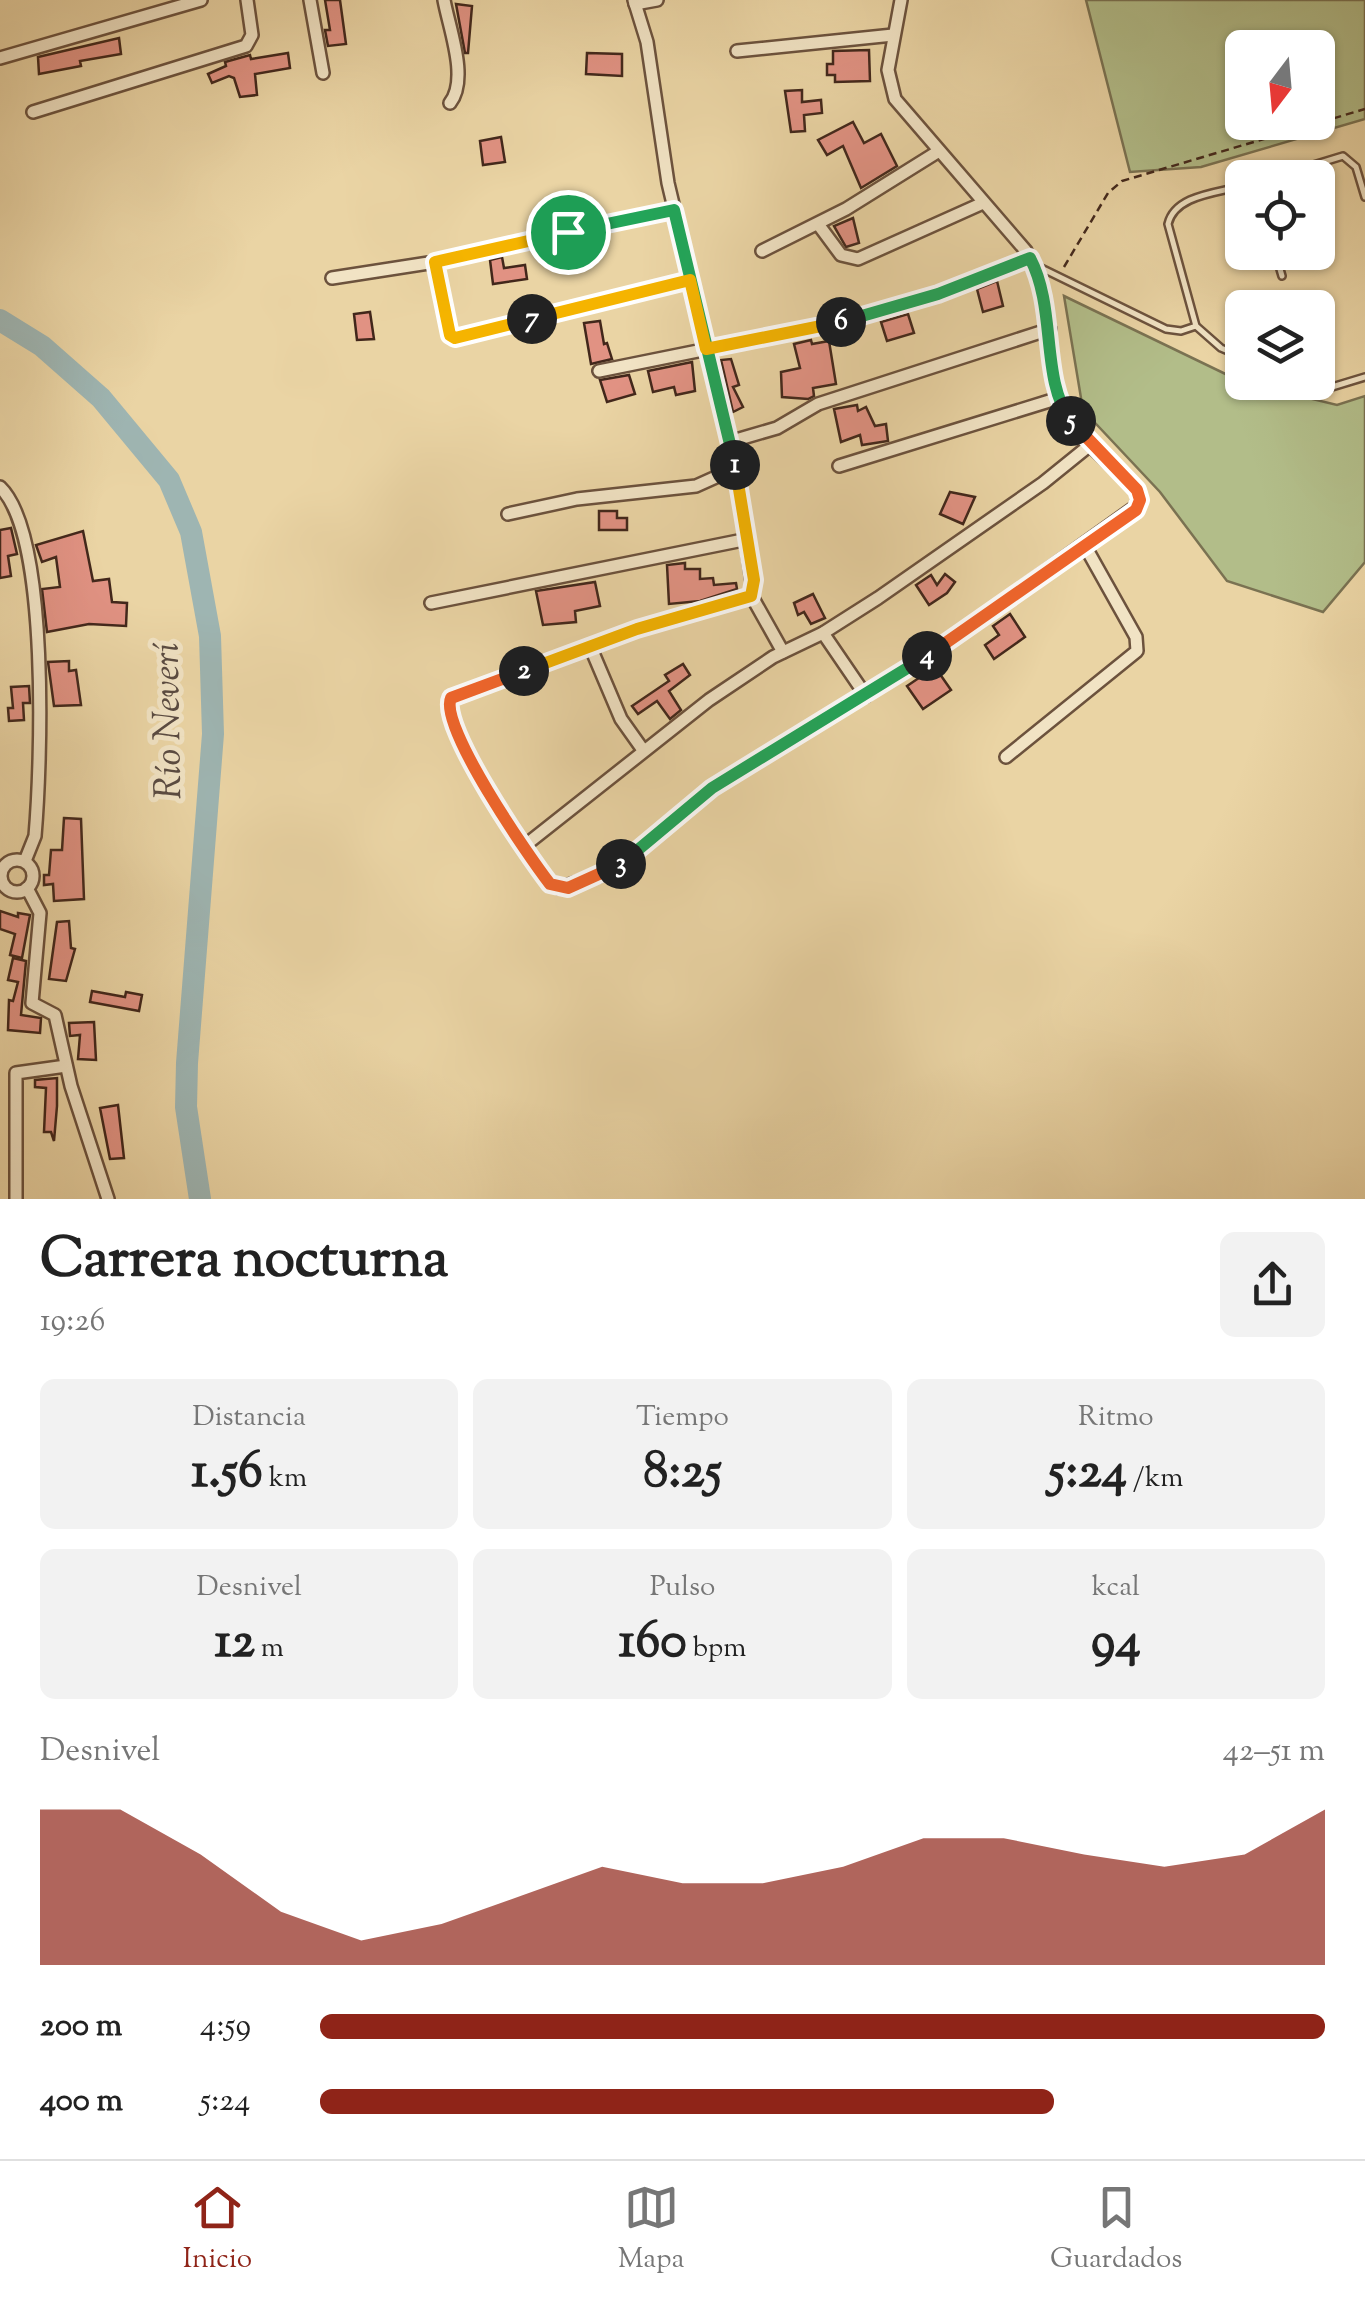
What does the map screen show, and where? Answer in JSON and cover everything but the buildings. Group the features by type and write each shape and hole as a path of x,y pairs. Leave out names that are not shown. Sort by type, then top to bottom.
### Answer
{"street":[{"path":"0,58 200,0"},
{"path":"32,112 246,46 252,35 247,0"},
{"path":"310,0 322,73"},
{"path":"444,0 457,74 457,93 450,103"},
{"path":"657,0 634,2 647,42 674,210 736,468 754,580 751,596 783,652"},
{"path":"751,596 590,646 455,696 448,702 449,712 493,803 554,886 564,888 611,872 712,788 866,696 1086,546 1136,510 1140,500 1137,490 1090,445 1059,398 1043,292 1031,261 899,106 891,90 888,70 901,0"},
{"path":"737,50 893,35"},
{"path":"762,250 818,224 940,152"},
{"path":"818,224 842,255 858,258 983,203"},
{"path":"332,278 435,262 674,210"},
{"path":"599,371 846,321 1031,261"},
{"path":"435,262 448,331 455,338 690,280"},
{"path":"729,442 778,428 818,404 1050,329"},
{"path":"839,466 1059,398"},
{"path":"524,847 709,700 783,652 823,633 1044,483 1090,445"},
{"path":"508,514 577,500 696,486 736,468"},
{"path":"0,487 12,498 28,560 40,670 36,836 25,862"},
{"path":"431,604 748,540"},
{"path":"1006,757 1138,651 1136,637 1086,546"},
{"path":"823,633 866,696"},
{"path":"590,646 622,718 643,750"},
{"path":"25,862 12,860 0,874 9,890 27,888"},
{"path":"25,862 33,877 27,888"},
{"path":"27,888 40,913 32,1004 55,1015 66,1066 108,1199"},
{"path":"16,1199 16,1073 66,1066"}],"lane":[{"path":"1330,160 1343,156 1356,167 1365,197"},
{"path":"1225,191 1181,203 1171,211 1168,224 1196,326 1225,350"},
{"path":"1031,261 1166,329 1180,331 1196,326"},
{"path":"1280,270 1282,276"},
{"path":"1335,386 1365,377"}],"path":[{"path":"1058,277 1108,193 1122,181 1365,109"}],"green space":[{"path":"1086,0 1365,0 1365,119 1335,128 1335,30 1225,30 1225,140 1293,140 1201,167 1130,172"},
{"path":"1064,296 1225,374 1225,400 1316,400 1337,405 1365,396 1365,562 1323,612 1227,581 1160,492 1083,410"}],"waterway":[{"name":"Río Neverí","path":"0,320 42,346 101,398 169,480 191,532 210,636 213,734 187,1063 186,1107 200,1199"}],"route":[{"path":"568,232 435,262 450,335 455,338 690,280 706,349 846,321 938,294 1030,258 1043,292 1054,382 1061,405 1090,445 1137,490 1140,500 1136,510 916,664 712,788 611,872 564,888 550,884 493,803 460,737 448,702 455,696 637,629 751,596 754,585 736,468 718,402 697,309 674,210 568,232"}]}
